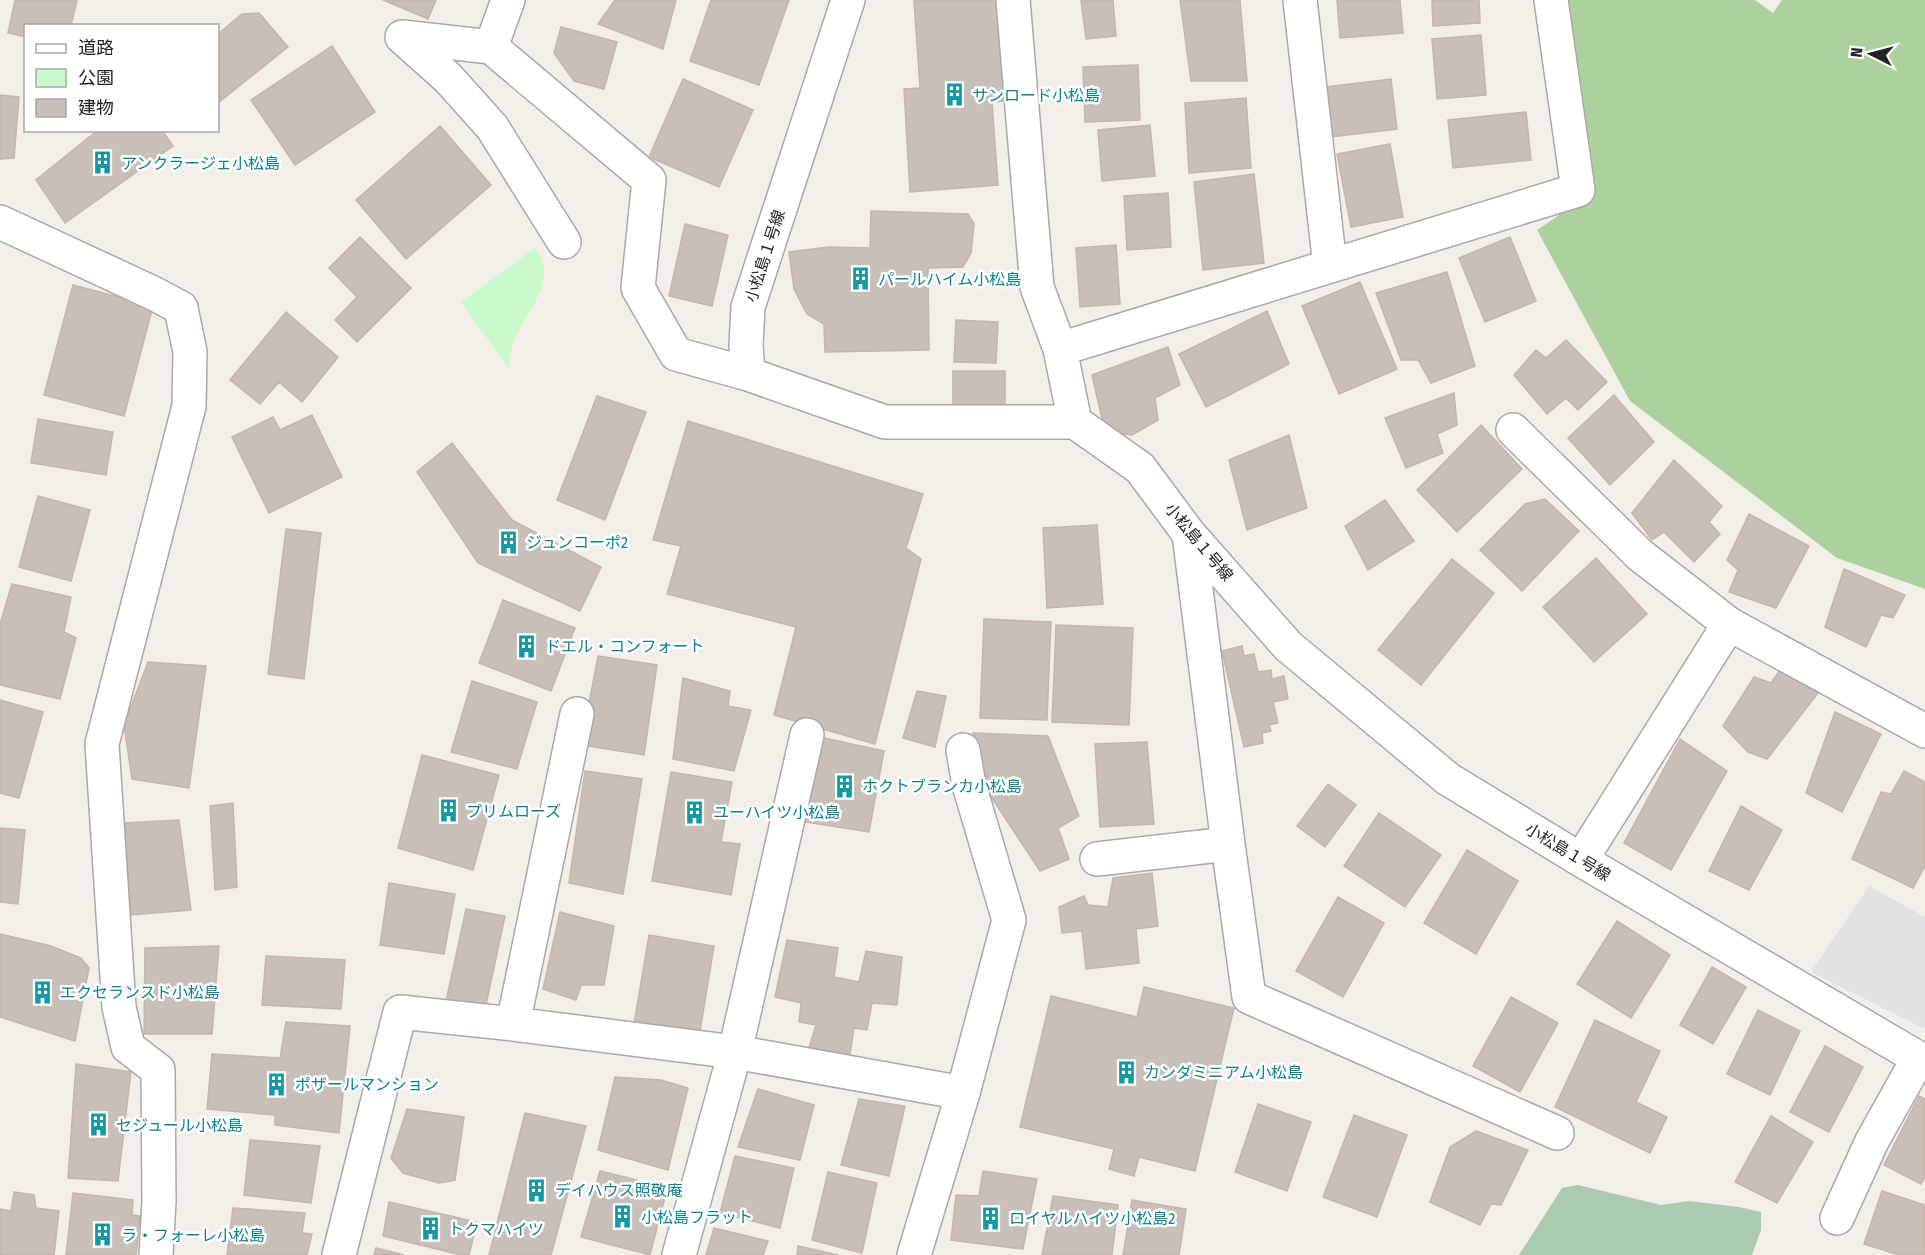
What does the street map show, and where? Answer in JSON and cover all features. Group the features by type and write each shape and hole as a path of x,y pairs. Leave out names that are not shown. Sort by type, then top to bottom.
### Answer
{"street":[{"path":"491,47 508,0"},
{"name":"小松島１号線","path":"748,374 746,345 748,307 848,0"},
{"path":"564,242 492,127 448,78 402,37 491,47 649,180 638,288 676,354 748,374 885,422 1075,422 1060,349 1037,287 1013,0"},
{"path":"1300,0 1330,266"},
{"path":"1060,349 1578,190 1551,0"},
{"path":"0,222 181,308 190,352 189,406 102,744 119,1007 128,1047 158,1070 159,1201 156,1255"},
{"name":"小松島１号線","path":"1075,422 1140,468 1189,534 1288,646 1448,779 1921,1060"},
{"path":"1513,430 1640,555 1729,624 1925,731"},
{"path":"1189,534 1249,997 1557,1133"},
{"path":"1581,860 1729,624"},
{"path":"513,1024 577,714"},
{"path":"679,1255 735,1052 807,735"},
{"path":"914,1255 963,1093 1009,920 969,785 963,750"},
{"path":"1097,859 1228,844"},
{"path":"339,1255 400,1012 735,1052 963,1093"},
{"path":"1837,1218 1872,1141 1921,1060"}],"green space":[{"path":"1558,0 1755,0 1773,13 1782,0 1925,0 1925,589 1837,558 1630,401 1537,230 1586,197"},
{"path":"535,248 542,260 543,282 512,347 510,370 461,302"},
{"path":"1578,1185 1661,1205 1689,1201 1761,1212 1761,1230 1752,1255 1519,1255 1562,1188"}],"shaded area":[{"path":"1869,886 1925,917 1925,1029 1811,972"}],"building":[{"path":"15,0 77,0 71,24 24,24 24,37 8,33"},
{"path":"383,0 436,0 428,19"},
{"path":"615,0 676,0 663,49 598,24"},
{"path":"711,0 789,0 759,85 690,61"},
{"name":"サンロード小松島","path":"914,0 998,0 1005,101 992,102 998,185 910,192 904,89 920,88"},
{"path":"1081,0 1113,0 1116,36 1086,39"},
{"path":"1180,0 1240,0 1247,81 1191,81"},
{"path":"1337,0 1400,0 1403,33 1340,38"},
{"path":"1432,0 1479,0 1480,23 1433,26"},
{"path":"259,13 288,47 219,102 219,33 242,14"},
{"path":"561,27 617,42 604,89 574,81 554,53"},
{"path":"1481,35 1486,95 1437,99 1432,39"},
{"path":"332,46 375,112 295,165 251,100"},
{"path":"1138,65 1140,120 1085,122 1083,67"},
{"path":"683,79 753,110 719,187 649,157"},
{"path":"1391,79 1397,129 1331,137 1326,87"},
{"path":"0,95 19,97 14,158 0,159"},
{"path":"1246,98 1251,168 1189,173 1185,103"},
{"path":"1526,112 1531,160 1453,168 1448,120"},
{"path":"1150,125 1155,176 1102,181 1098,130"},
{"path":"440,126 491,185 406,259 356,200"},
{"name":"アンクラージェ小松島","path":"96,132 163,132 173,146 65,223 36,180"},
{"path":"1390,144 1403,217 1351,227 1337,154"},
{"path":"1254,174 1264,263 1203,270 1194,182"},
{"path":"1168,193 1171,247 1127,250 1124,196"},
{"name":"パールハイム小松島","path":"871,211 968,214 974,224 971,253 963,267 928,268 929,350 825,352 824,324 807,314 794,289 789,252 829,247 870,248"},
{"path":"685,224 728,235 712,306 669,296"},
{"path":"360,237 411,288 357,342 335,320 357,297 329,268"},
{"path":"1510,237 1536,301 1485,322 1459,258"},
{"path":"1116,245 1120,304 1080,307 1076,248"},
{"path":"1447,272 1475,366 1431,383 1418,360 1401,360 1376,293"},
{"path":"1360,282 1397,369 1339,394 1302,306"},
{"path":"73,285 153,306 124,416 44,395"},
{"path":"1267,311 1289,364 1206,407 1179,354"},
{"path":"286,312 338,357 302,402 279,382 260,404 230,380"},
{"path":"956,320 998,322 996,363 954,362"},
{"path":"1566,340 1607,382 1578,410 1566,398 1547,414 1514,375 1536,350 1546,358"},
{"path":"1168,347 1180,385 1155,398 1158,420 1132,435 1105,432 1092,375"},
{"path":"953,371 1005,371 1005,408 953,408"},
{"path":"1454,393 1457,425 1437,434 1443,453 1406,468 1385,418"},
{"path":"1614,395 1654,442 1610,485 1568,438"},
{"path":"597,396 646,412 605,520 557,500"},
{"path":"312,415 342,477 269,513 232,437 273,417 280,430"},
{"path":"38,419 113,432 106,475 31,463"},
{"path":"688,421 923,494 906,548 921,559 875,744 774,715 796,627 667,594 681,546 653,540"},
{"path":"1481,425 1522,469 1457,532 1417,490"},
{"path":"1289,435 1307,508 1247,530 1229,460"},
{"name":"ジュンコーポ2","path":"452,443 512,520 601,567 580,611 478,563 417,472"},
{"path":"1674,460 1722,506 1709,522 1720,534 1694,562 1664,532 1652,540 1632,513"},
{"path":"38,496 90,510 71,581 19,567"},
{"path":"1545,499 1579,531 1522,591 1480,550 1525,504"},
{"path":"1385,500 1414,541 1368,570 1345,526"},
{"path":"1749,514 1809,546 1776,608 1729,592 1738,570 1727,560"},
{"path":"1097,525 1103,604 1047,608 1043,528"},
{"path":"286,529 321,533 304,679 268,674"},
{"path":"1596,558 1647,614 1594,662 1543,607"},
{"path":"1452,559 1494,593 1421,685 1378,650"},
{"path":"1844,569 1905,595 1893,618 1881,615 1866,647 1825,627"},
{"path":"12,584 71,597 64,632 76,638 60,699 0,685 0,624"},
{"name":"ドエル・コンフォート","path":"503,600 575,628 551,691 479,663"},
{"path":"984,619 1051,622 1047,720 980,718"},
{"path":"1056,625 1133,628 1129,725 1052,722"},
{"path":"1242,646 1244,656 1254,654 1258,672 1271,670 1272,679 1284,676 1288,699 1273,702 1278,723 1269,725 1271,731 1262,733 1263,743 1244,747 1222,651"},
{"path":"598,656 657,665 644,755 581,745"},
{"path":"148,662 206,666 189,788 132,779 124,725"},
{"path":"1780,670 1818,693 1767,759 1748,752 1723,726 1754,677 1771,683"},
{"path":"683,678 730,691 728,706 751,710 734,771 673,759"},
{"path":"472,681 537,702 517,769 451,752"},
{"path":"917,691 946,696 935,747 903,738"},
{"path":"0,700 43,712 19,798 0,793"},
{"path":"1835,712 1881,734 1842,812 1806,793"},
{"path":"973,733 1048,736 1079,816 1058,828 1069,859 1040,871 976,774"},
{"name":"ホクトブランカ小松島","path":"820,737 884,751 869,832 805,822"},
{"path":"1680,739 1727,771 1671,870 1624,843"},
{"path":"1147,742 1154,824 1100,827 1095,744"},
{"name":"プリムローズ","path":"422,755 499,775 473,870 398,848"},
{"path":"585,771 642,779 623,894 569,883"},
{"path":"1904,771 1925,782 1925,866 1913,888 1852,859 1881,792 1891,794"},
{"name":"ユーハイツ小松島","path":"671,772 732,782 721,842 740,844 731,895 652,881"},
{"path":"1328,784 1356,805 1325,847 1297,826"},
{"path":"233,803 237,887 215,890 210,806"},
{"path":"1741,806 1782,830 1749,890 1709,871"},
{"path":"1379,813 1441,855 1405,907 1344,866"},
{"path":"179,820 191,910 131,915 124,823"},
{"path":"0,828 25,830 18,904 0,902"},
{"path":"1467,850 1518,881 1476,954 1424,923"},
{"path":"1152,873 1158,926 1136,929 1139,963 1086,969 1082,931 1062,933 1059,907 1084,896 1088,905 1108,907 1113,878"},
{"path":"389,883 455,894 444,954 380,945"},
{"path":"1338,897 1384,923 1343,997 1296,971"},
{"path":"466,909 505,916 484,1014 445,1006"},
{"path":"560,912 614,926 604,985 581,985 576,1000 543,989"},
{"path":"1617,921 1670,955 1631,1018 1577,984"},
{"name":"エクセランスド小松島","path":"0,934 51,946 81,958 89,968 75,1041 0,1017"},
{"path":"649,935 714,946 699,1037 634,1024"},
{"path":"787,940 838,948 834,977 859,982 866,951 902,957 897,1005 872,1003 867,1030 854,1028 850,1055 809,1048 816,1025 799,1022 801,1003 775,997"},
{"path":"219,946 212,1034 144,1034 145,948"},
{"path":"266,956 345,960 341,1009 262,1005"},
{"path":"1712,967 1746,987 1713,1044 1680,1025"},
{"name":"カンダミニアム小松島","path":"1144,987 1234,1008 1195,1171 1139,1157 1134,1176 1109,1169 1114,1149 1020,1127 1051,996 1137,1017"},
{"path":"1511,997 1558,1023 1520,1092 1473,1066"},
{"path":"1758,1010 1800,1031 1770,1095 1727,1074"},
{"path":"1595,1020 1660,1051 1636,1102 1667,1117 1650,1153 1555,1107"},
{"name":"ポザールマンション","path":"286,1022 350,1026 339,1133 275,1125 275,1115 207,1109 212,1054 280,1058"},
{"path":"1825,1046 1863,1067 1829,1132 1790,1112"},
{"name":"セジュール小松島","path":"76,1064 131,1072 118,1181 68,1178"},
{"path":"615,1077 661,1080 688,1088 668,1170 598,1150"},
{"path":"758,1089 814,1105 800,1160 738,1147"},
{"path":"1919,1096 1925,1099 1925,1177 1921,1184 1884,1165"},
{"path":"859,1099 905,1106 889,1176 841,1165"},
{"path":"1258,1104 1311,1122 1287,1191 1235,1172"},
{"path":"407,1109 464,1117 455,1180 439,1183 403,1173 391,1158"},
{"name":"デイハウス照敬庵","path":"525,1113 586,1126 551,1255 489,1255"},
{"path":"1354,1115 1407,1135 1377,1217 1323,1197"},
{"path":"1771,1116 1813,1142 1777,1203 1735,1182"},
{"path":"1476,1131 1528,1150 1501,1205 1491,1204 1480,1225 1430,1202 1450,1147"},
{"path":"250,1140 320,1146 311,1203 244,1195"},
{"path":"735,1156 794,1168 780,1228 720,1213"},
{"name":"小松島フラット","path":"600,1171 637,1180 636,1191 665,1197 650,1255 581,1237"},
{"name":"ロイヤルハイツ小松島2","path":"983,1171 1037,1179 1023,1249 951,1240 956,1195 979,1196"},
{"path":"828,1172 877,1183 862,1253 812,1240"},
{"path":"1882,1191 1925,1205 1925,1255 1899,1255 1864,1244"},
{"path":"14,1192 34,1195 36,1208 59,1211 54,1255 0,1255 0,1209 11,1211"},
{"name":"ラ・フォーレ小松島","path":"73,1193 133,1200 132,1215 140,1216 136,1255 66,1255"},
{"path":"1053,1196 1118,1205 1112,1255 1042,1255"},
{"path":"1132,1200 1186,1209 1179,1255 1123,1255"},
{"name":"トクマハイツ","path":"389,1202 477,1222 469,1255 383,1236"},
{"path":"233,1208 305,1213 302,1233 312,1234 307,1255 227,1255"},
{"path":"714,1228 768,1241 763,1255 706,1255"},
{"path":"798,1246 838,1255 797,1255"},
{"path":"376,1248 404,1255 374,1255"}],"place":[{"name":"サンロード小松島","path":"954,95"},
{"name":"アンクラージェ小松島","path":"103,163"},
{"name":"パールハイム小松島","path":"860,279"},
{"name":"ジュンコーポ2","path":"508,542"},
{"name":"ドエル・コンフォート","path":"527,646"},
{"name":"ホクトブランカ小松島","path":"844,786"},
{"name":"プリムローズ","path":"448,811"},
{"name":"ユーハイツ小松島","path":"695,812"},
{"name":"エクセランスド小松島","path":"42,992"},
{"name":"カンダミニアム小松島","path":"1126,1072"},
{"name":"ポザールマンション","path":"277,1084"},
{"name":"セジュール小松島","path":"98,1125"},
{"name":"デイハウス照敬庵","path":"537,1190"},
{"name":"小松島フラット","path":"623,1217"},
{"name":"ロイヤルハイツ小松島2","path":"991,1218"},
{"name":"トクマハイツ","path":"430,1229"},
{"name":"ラ・フォーレ小松島","path":"103,1235"}]}
